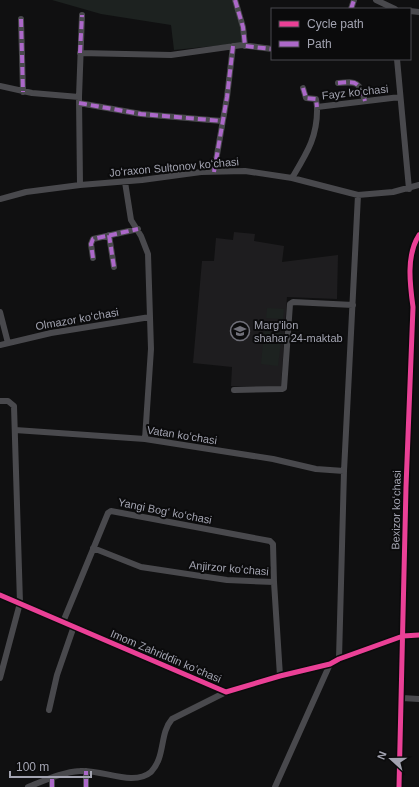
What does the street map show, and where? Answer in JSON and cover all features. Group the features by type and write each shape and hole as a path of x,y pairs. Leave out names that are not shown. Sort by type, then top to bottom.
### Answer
{"street":[{"path":"234,0 243,27 246,46"},
{"path":"376,0 393,8"},
{"path":"80,185 79,100 82,15"},
{"path":"21,19 23,92"},
{"path":"214,172 227,97 233,46"},
{"path":"80,53 165,55 233,46 271,49"},
{"path":"397,60 409,189"},
{"path":"338,83 353,81 357,83 365,101"},
{"path":"0,86 23,92 79,100 141,114 222,121"},
{"path":"303,88 306,98 316,99 317,107"},
{"name":"Fayz koʻchasi","path":"292,178 313,140 318,124 317,107 400,98"},
{"name":"Joʻraxon Sultonov koʻchasi","path":"0,198 26,192 80,185 125,182 214,172 245,171 292,178 358,195 393,192 409,189 419,185"},
{"path":"125,182 132,220 148,254 151,349 145,439"},
{"path":"339,659 344,471 358,195"},
{"path":"93,258 92,240 109,235 138,230"},
{"path":"109,235 114,267"},
{"name":"Bexizor koʻchasi","path":"399,787 406,487 413,307 411,294 411,265 412,252 419,235"},
{"path":"234,390 284,388 290,304 293,302 353,305"},
{"path":"0,312 8,343"},
{"name":"Olmazor koʻchasi","path":"0,345 51,333 150,317"},
{"path":"0,402 8,401 14,406 20,603 0,678"},
{"name":"Vatan koʻchasi","path":"15,430 145,439 274,459 316,469 344,471"},
{"name":"Yangi Bogʻ koʻchasi","path":"63,622 108,513 112,511 270,541 273,544 274,582"},
{"name":"Anjirzor koʻchasi","path":"93,548 141,567 227,580 274,582 280,676"},
{"name":"Imom Zahriddin koʻchasi","path":"0,595 226,692 280,676 330,664 339,659 403,636 419,635"},
{"path":"49,710 57,675 74,626"},
{"path":"275,787 330,664"},
{"path":"28,787 72,772 86,771 135,780 145,776 155,767 159,760 167,726 172,719 226,692"},
{"path":"402,698 419,698"},
{"path":"86,771 86,787"},
{"path":"52,778 52,787"}],"shaded area":[{"path":"52,0 234,0 244,43 174,50 171,25 101,14"},
{"name":"Marg'ilon shahar 24-maktab","path":"234,232 255,234 254,241 284,246 282,262 338,255 337,299 287,297 281,388 231,386 232,367 193,363 202,261 214,261 216,238 233,240"},
{"path":"267,308 284,309 283,319 266,318"},
{"path":"264,331 282,333 278,366 261,364"}],"marked path":[{"path":"235,0 243,27 245,46 271,49"},
{"path":"351,8 354,0"},
{"path":"80,53 82,15"},
{"path":"21,19 23,92"},
{"path":"214,172 227,97 233,46"},
{"path":"338,83 350,82 357,84 365,101"},
{"path":"303,88 306,98 316,99 317,107"},
{"path":"79,103 141,114 222,121"},
{"path":"93,258 91,244 93,239 138,229"},
{"path":"109,235 114,267"},
{"path":"86,771 86,787"},
{"path":"52,778 52,787"}],"cycle path":[{"path":"399,787 406,487 413,307 410,270 412,252 419,235"},
{"path":"0,595 226,692 280,676 330,664 339,659 403,636 419,635"}],"place":[{"name":"Marg'ilon shahar 24-maktab","path":"240,331"}]}
